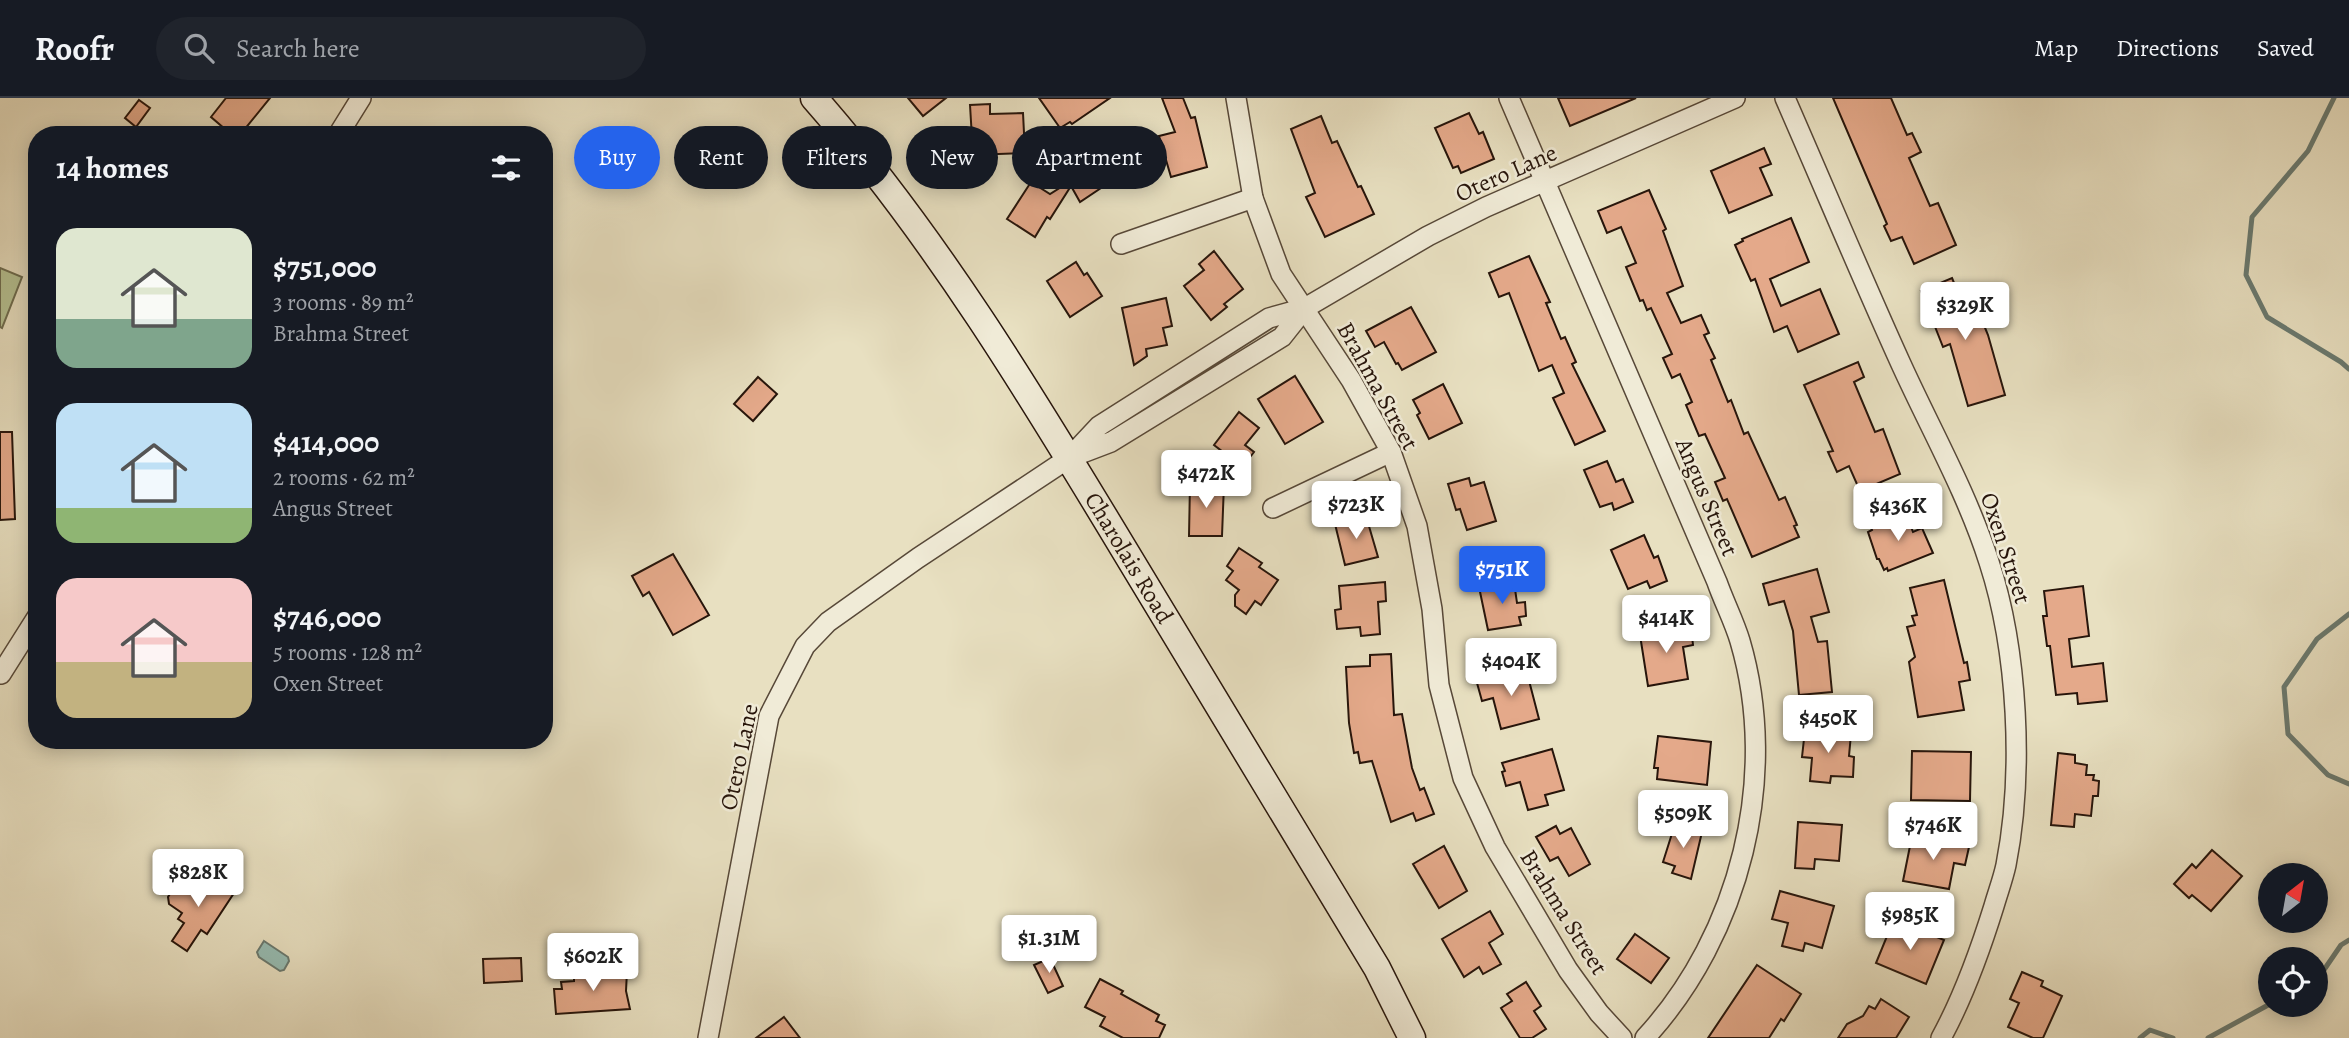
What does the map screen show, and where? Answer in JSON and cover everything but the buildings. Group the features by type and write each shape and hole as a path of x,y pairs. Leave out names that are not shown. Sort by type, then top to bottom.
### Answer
{"street":[{"path":"344,126 361,98"},
{"name":"Charolais Road","path":"814,98 849,137 908,214 995,341 1069,458 1377,968 1412,1038"},
{"name":"Brahma Street","path":"1236,98 1253,198 1281,274 1351,380 1391,452 1417,526 1432,609 1439,685 1463,778 1495,847 1568,970 1599,1013 1622,1038"},
{"name":"Angus Street","path":"1509,98 1717,582 1740,642 1752,701 1756,760 1751,812 1740,864 1725,909 1690,980 1645,1038"},
{"name":"Otero Lane","path":"708,1038 769,716 806,646 828,622 918,558 1069,458 1099,426 1269,318 1305,308 1429,236 1486,207 1735,98"},
{"name":"Oxen Street","path":"1785,98 1902,366 1966,499 1990,564 2006,632 2015,694 2016,746 2006,866 1982,946 1955,1012 1941,1038"},
{"path":"1121,244 1253,198"},
{"path":"1273,508 1391,452"},
{"path":"1,674 28,631"}],"green space":[{"path":"0,268 22,277 2,328 0,327"}],"water":[{"path":"264,941 288,957 289,961 284,970 280,971 259,957 257,952"}],"waterway":[{"path":"2334,98 2308,151 2252,217 2246,275 2267,317 2349,369"},
{"path":"2349,614 2317,639 2284,687 2288,734 2328,775 2349,784"},
{"path":"2328,964 2341,945 2349,940"},
{"path":"2208,1038 2258,1011"},
{"path":"2140,1038 2150,1030 2173,1038"}]}
